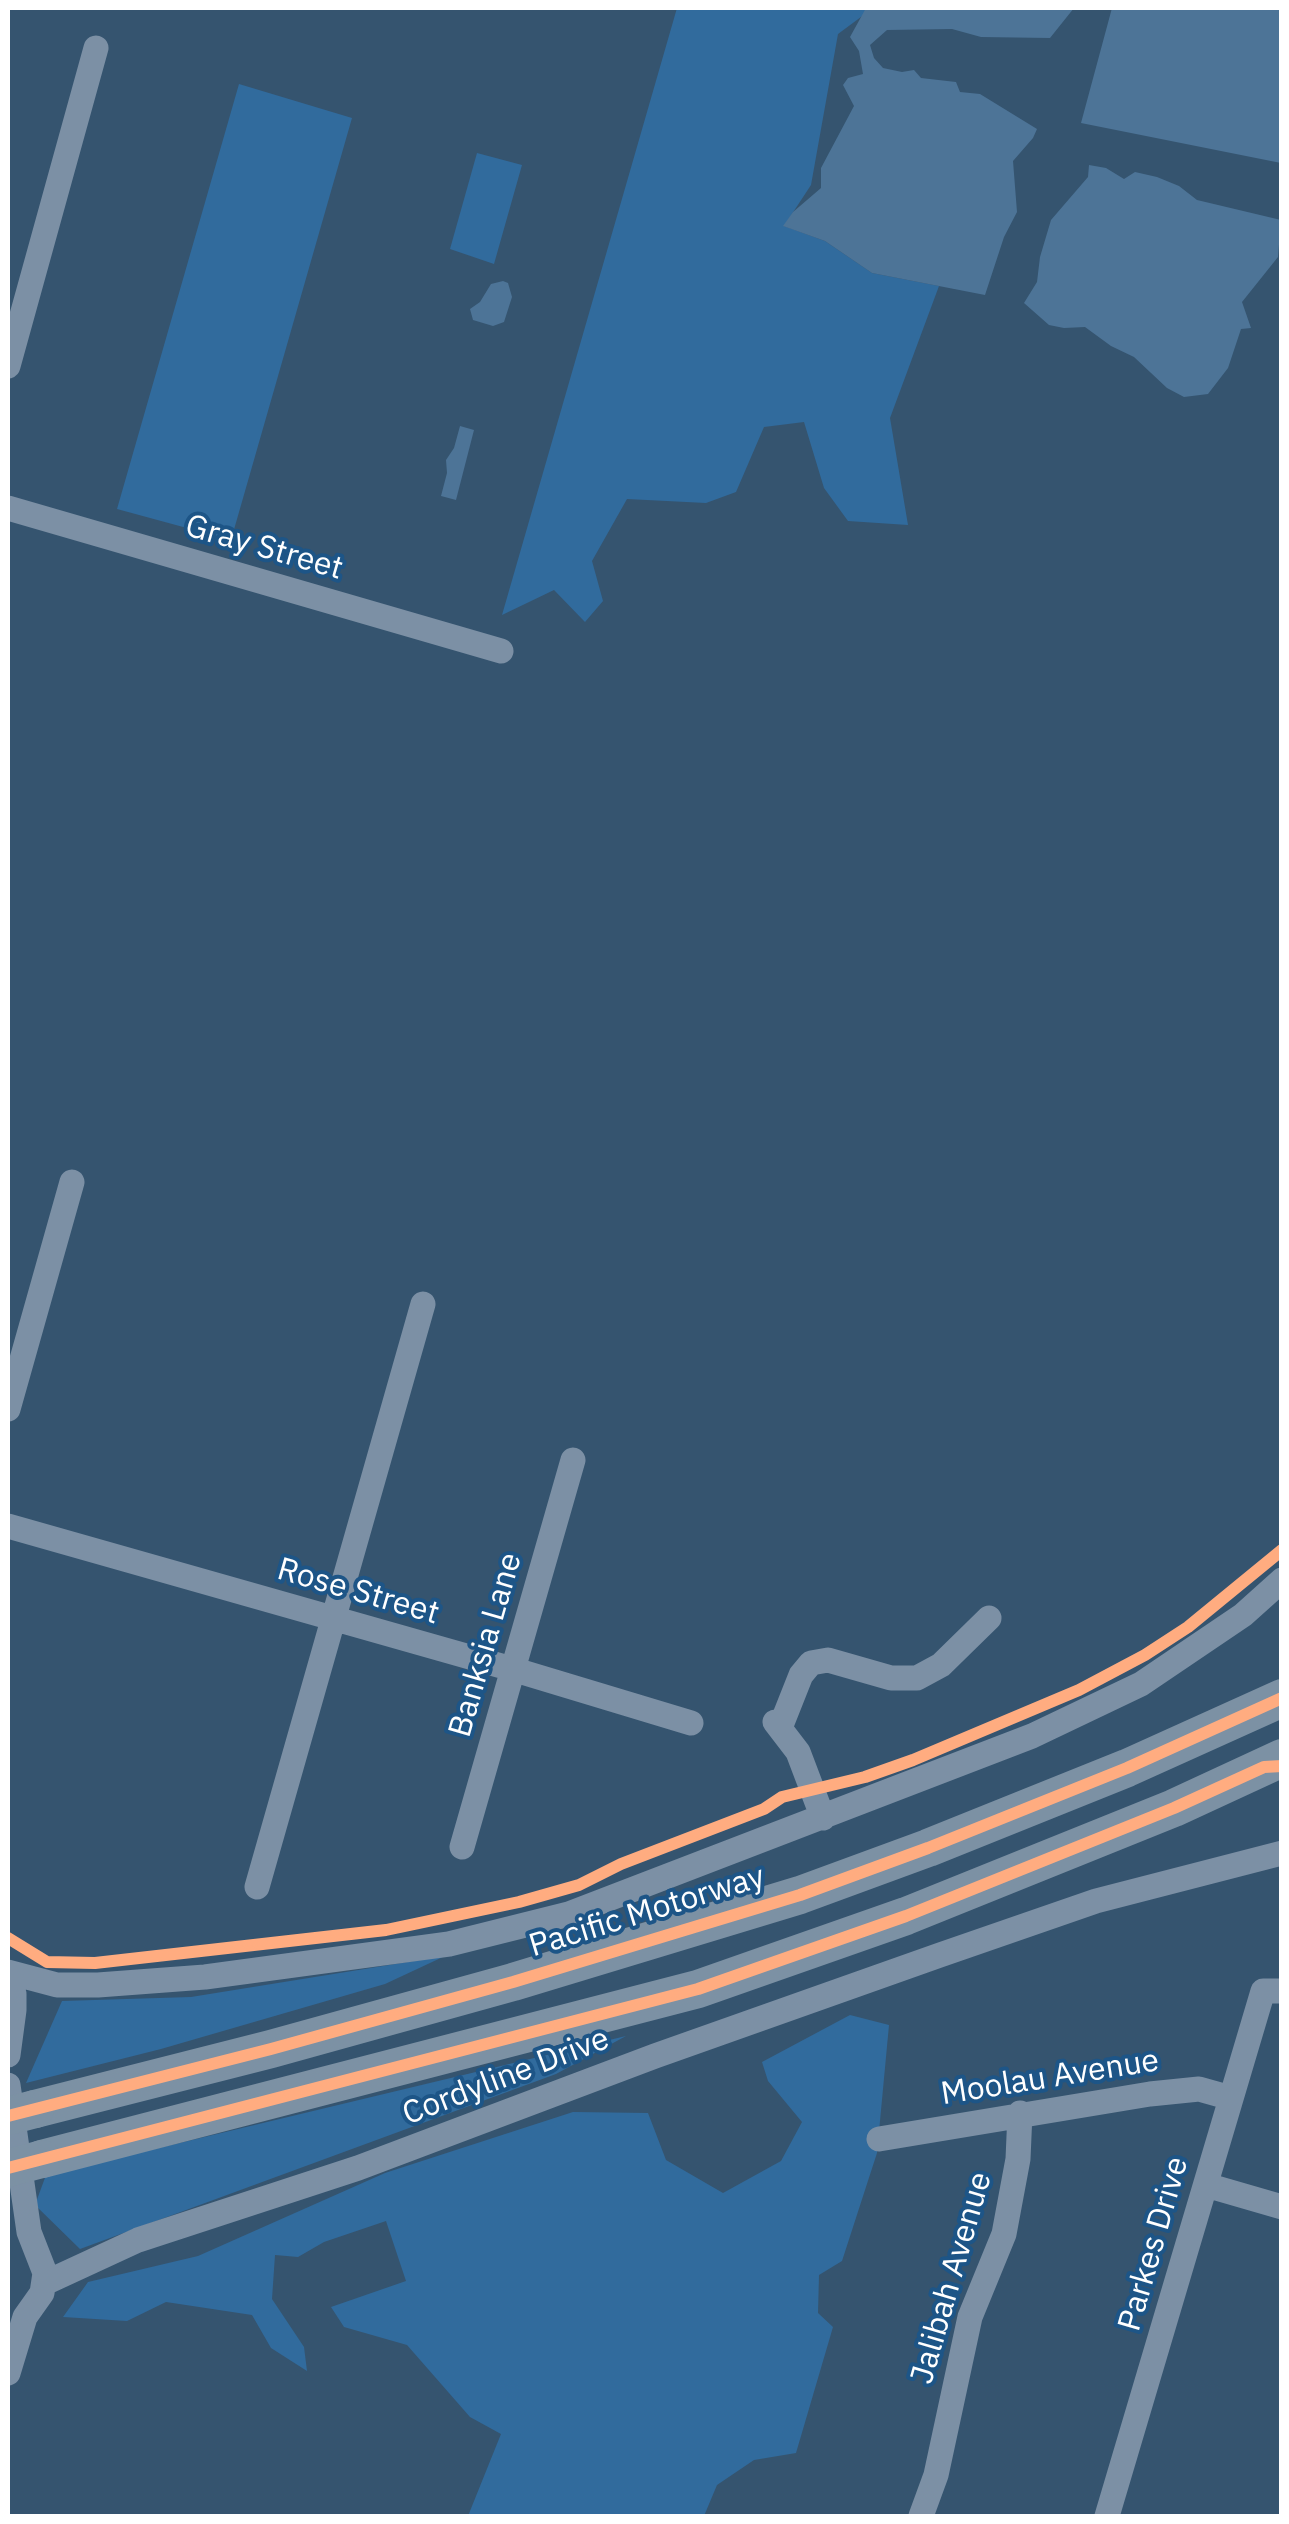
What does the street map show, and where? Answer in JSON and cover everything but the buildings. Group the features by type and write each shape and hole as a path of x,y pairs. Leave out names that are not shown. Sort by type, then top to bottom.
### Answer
{"highway":[{"name":"Pacific Motorway","path":"17,2103 271,2049 513,1982 800,1895 1127,1768 1282,1698"},
{"path":"24,2164 698,1989 906,1916 1276,1764"}],"street":[{"path":"8,366 96,48"},
{"name":"Gray Street","path":"8,508 502,652"},
{"path":"8,1409 72,1182"},
{"path":"257,1886 422,1304"},
{"name":"Banksia Lane","path":"462,1847 573,1460"},
{"name":"Rose Street","path":"8,1526 690,1723"},
{"path":"8,2055 14,1994 8,1975 57,1985 98,1986 205,1976 449,1944 569,1914 1032,1736 1141,1684 1243,1615 1282,1580"},
{"path":"823,1818 798,1752 778,1725 801,1675 811,1663 824,1660 890,1678 917,1678 942,1665 989,1618"},
{"name":"Cordyline Drive","path":"8,2315 25,2310 40,2293 138,2240 358,2168 655,2056 1096,1901 1282,1853"},
{"name":"Parkes Drive","path":"1107,2516 1231,2098 1272,1991"},
{"name":"Moolau Avenue","path":"879,2139 1199,2089 1231,2098"},
{"path":"8,2373 19,2333 40,2293 43,2262 29,2232 17,2103"},
{"name":"Jalibah Avenue","path":"921,2516 936,2475 970,2317 1004,2234 1018,2158 1020,2114"},
{"path":"1206,2184 1282,2207"}],"shaded area":[{"path":"677,8 866,8 865,14 838,34 811,185 784,226 825,241 872,273 939,286 890,418 908,525 848,521 824,488 804,422 764,427 736,492 706,503 627,499 592,561 603,601 585,622 554,590 502,615"},
{"path":"866,8 1074,8 1050,38 981,37 952,29 887,30 870,45 883,68 914,70 921,78 956,82 960,92 980,94 1037,129 1013,161 1017,212 1004,237 985,295 872,273 825,241 783,226 821,188 821,168 854,106 843,85 848,78 863,74 859,51 850,37"},
{"path":"1112,8 1281,8 1281,163 1081,123"},
{"path":"239,84 352,118 231,540 117,509"},
{"path":"477,153 522,165 494,264 450,249"},
{"path":"1089,165 1106,168 1124,179 1135,172 1157,177 1179,186 1197,200 1281,220 1278,257 1242,302 1251,328 1241,329 1228,368 1208,394 1184,397 1167,388 1134,357 1085,327 1049,325 1024,303 1037,282 1051,220 1088,177"},
{"path":"508,283 512,297 504,322 493,326 473,320 470,309 480,302 491,284"},
{"path":"460,426 474,430 456,500 441,496 446,460"},
{"path":"445,1956 385,1984 161,2049 26,2083 62,2001 191,1997"},
{"path":"850,2015 889,2025 877,2153 842,2261 819,2275 818,2313 833,2327 796,2453 754,2460 717,2485 704,2516 468,2516 501,2434 470,2417 407,2345 344,2327 331,2307 406,2281 386,2221 324,2242 298,2257 275,2255 272,2299 304,2347 307,2371 271,2348 252,2315 166,2302 127,2321 63,2317 88,2282 198,2256 385,2173 573,2112 648,2113 666,2160 723,2193 781,2161 802,2122 768,2081 762,2062"},
{"path":"626,2036 556,2074 80,2249 35,2205 46,2175"}],"cycle path":[{"path":"8,1938 47,1962 95,1963 386,1930 579,1885 621,1864 764,1809 782,1797 865,1777 913,1760 1079,1690 1188,1627 1282,1550"},
{"path":"8,2116 513,1982 800,1895 1127,1768 1282,1698"},
{"path":"8,2168 698,1989 906,1916 1174,1808 1264,1767 1282,1766"}]}
